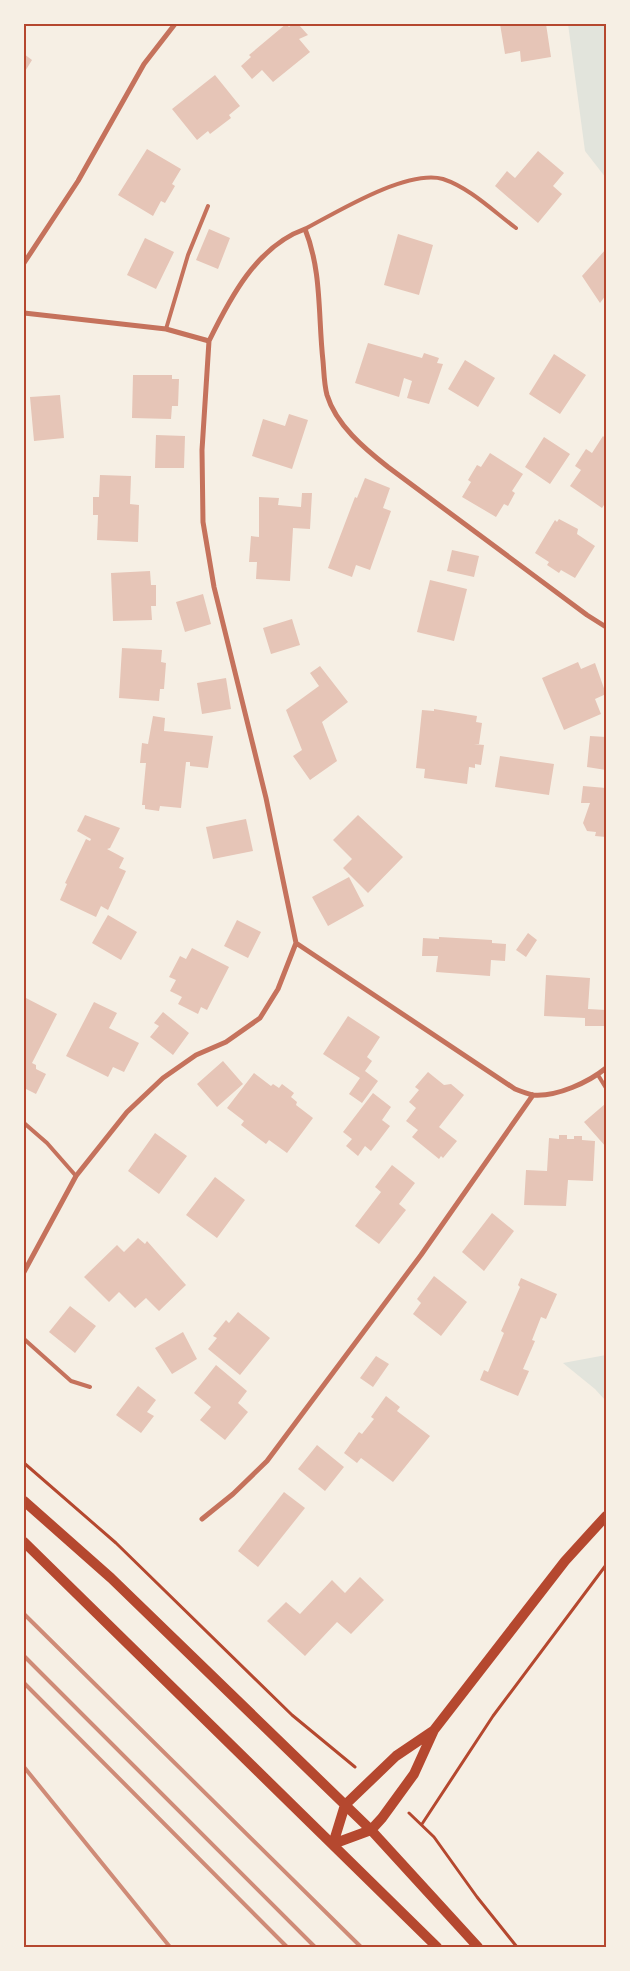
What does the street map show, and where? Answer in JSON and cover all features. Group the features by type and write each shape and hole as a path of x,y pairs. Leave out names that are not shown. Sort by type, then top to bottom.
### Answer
{"main road":[{"path":"24,1501 111,1578 371,1830 478,1947"},
{"path":"333,1844 371,1830 414,1774 434,1730 566,1561 606,1516"},
{"path":"24,1542 437,1947"},
{"path":"333,1844 345,1805 396,1756 434,1730"}],"street":[{"path":"24,264 78,181 144,64 175,24"},
{"path":"24,1272 76,1176 127,1112 163,1078 196,1055 226,1042 260,1018 278,989 296,943 266,798 214,586 202,522 202,450 209,341 223,312 252,270 278,242 305,229 312,247 317,270 321,349 327,396 342,422 363,448 587,615 606,627"},
{"path":"24,313 166,329 209,341"},
{"path":"296,943 515,1089 534,1095 555,1092 598,1075 606,1068"},
{"path":"202,1518 233,1494 266,1461 421,1255 534,1095"}],"lane":[{"path":"305,229 371,194 408,181 431,178 442,179 473,195 516,228"},
{"path":"166,329 188,255 208,206"},
{"path":"598,1075 606,1088"},
{"path":"24,1123 47,1143 76,1176"},
{"path":"24,1339 71,1381 90,1387"}],"path":[{"path":"24,1463 116,1543 292,1714 356,1767"},
{"path":"422,1824 493,1716 606,1565"},
{"path":"409,1813 434,1837 477,1897 518,1947"}],"shaded area":[{"path":"568,24 606,24 606,178 585,151"},
{"path":"606,1355 606,1401 595,1389 563,1363"}],"building":[{"path":"286,24 289,27 293,24 298,24 308,35 299,39 310,52 273,82 262,70 252,79 241,66 251,57 249,55"},
{"path":"500,24 546,24 551,57 521,62 520,51 505,54"},
{"path":"24,54 32,60 24,73"},
{"path":"215,75 240,106 229,115 231,118 210,134 208,131 197,140 172,109"},
{"path":"147,149 181,169 172,184 175,186 165,203 161,201 153,216 118,195"},
{"path":"538,151 564,173 553,186 562,194 538,223 495,186 507,171 515,178"},
{"path":"209,229 230,238 218,269 196,260"},
{"path":"398,234 433,245 419,295 384,285"},
{"path":"145,238 174,252 156,289 127,275"},
{"path":"606,249 606,295 600,303 582,276"},
{"path":"368,343 422,358 424,353 439,358 437,363 443,364 429,404 407,398 412,381 404,378 399,397 355,383"},
{"path":"554,354 586,375 560,414 529,394"},
{"path":"465,360 495,378 478,407 448,389"},
{"path":"133,375 172,375 172,379 179,379 178,406 172,406 171,419 132,418"},
{"path":"60,395 64,438 34,441 30,397"},
{"path":"289,414 308,420 292,469 252,456 263,419 285,426"},
{"path":"156,435 185,436 184,468 155,468"},
{"path":"603,436 605,438 606,436 606,502 602,508 570,486 581,470 575,466 586,449 592,453"},
{"path":"544,437 570,454 550,484 525,467"},
{"path":"490,453 523,474 512,491 515,493 508,506 504,504 496,517 462,497 471,482 468,480 477,465 481,467"},
{"path":"100,475 131,476 130,504 139,505 138,542 97,540 98,515 93,515 93,497 99,497"},
{"path":"365,478 390,488 383,508 391,511 370,570 356,565 352,577 328,568 355,497 357,498"},
{"path":"302,493 312,493 310,529 293,528 290,581 256,579 257,562 249,562 251,536 259,537 259,497 279,498 278,505 301,507"},
{"path":"559,519 578,529 577,534 595,546 575,578 561,570 559,573 547,565 549,562 535,553 555,520 557,522"},
{"path":"452,550 479,556 474,577 447,571"},
{"path":"150,571 151,585 156,585 156,606 151,606 152,620 113,621 111,573"},
{"path":"430,580 467,589 454,641 417,632"},
{"path":"203,594 211,624 185,632 176,602"},
{"path":"292,619 300,645 271,654 263,628"},
{"path":"122,648 162,650 161,662 166,663 164,689 160,689 159,701 119,698"},
{"path":"578,662 581,669 595,663 606,694 595,699 601,714 564,730 542,678"},
{"path":"320,666 348,702 322,722 337,761 310,780 293,756 302,750 286,710 319,686 310,673"},
{"path":"226,678 231,709 202,714 197,683"},
{"path":"434,709 477,716 476,722 482,723 479,744 474,744 484,745 481,765 475,764 475,768 469,767 467,784 424,778 425,769 416,768 422,710 434,711"},
{"path":"153,716 165,718 164,731 213,736 208,768 190,766 190,762 186,762 181,808 160,806 159,811 145,809 145,805 142,805 146,763 140,763 142,743 148,744"},
{"path":"590,736 606,737 606,770 587,767"},
{"path":"500,756 554,764 549,795 495,787"},
{"path":"583,786 606,788 606,837 595,836 596,832 587,831 583,823 590,803 581,803"},
{"path":"85,815 120,828 110,848 107,849 124,858 119,868 126,871 108,910 101,906 96,917 60,900 67,884 65,883 86,839 90,841 91,839 77,831"},
{"path":"358,815 403,857 368,893 343,868 352,859 333,840"},
{"path":"246,819 253,851 213,859 206,827"},
{"path":"349,877 364,906 328,926 312,897"},
{"path":"108,915 137,932 121,960 92,943"},
{"path":"237,920 261,932 248,958 224,946"},
{"path":"528,933 537,940 526,957 516,950"},
{"path":"439,937 492,940 492,943 506,944 505,961 491,960 490,976 436,972 438,956 422,956 423,938 439,939"},
{"path":"192,948 229,967 207,1010 201,1007 198,1014 178,1004 182,997 170,991 176,980 169,977 180,956 186,959"},
{"path":"546,975 590,978 588,1009 606,1010 604,1026 585,1026 585,1018 544,1016"},
{"path":"24,997 57,1014 32,1063 36,1065 36,1069 46,1074 36,1094 24,1088"},
{"path":"94,1002 117,1013 109,1028 139,1043 124,1072 113,1067 108,1077 66,1056"},
{"path":"163,1012 189,1033 173,1055 150,1037 159,1026 154,1023"},
{"path":"348,1016 380,1037 367,1057 372,1061 365,1071 378,1081 362,1103 349,1094 360,1078 323,1054"},
{"path":"223,1061 243,1084 217,1107 197,1084"},
{"path":"428,1072 444,1085 451,1084 464,1095 439,1127 457,1141 443,1158 441,1156 439,1159 412,1137 418,1130 406,1121 416,1108 409,1102 419,1090 415,1087"},
{"path":"254,1073 271,1086 273,1084 279,1088 282,1084 294,1093 291,1097 297,1102 296,1105 313,1118 287,1153 269,1140 266,1144 241,1125 244,1121 227,1108"},
{"path":"373,1093 391,1107 382,1120 390,1126 371,1151 365,1146 358,1156 346,1146 352,1139 343,1132"},
{"path":"606,1105 606,1147 584,1122"},
{"path":"155,1133 187,1156 159,1194 128,1171"},
{"path":"559,1135 567,1135 567,1139 574,1139 574,1136 582,1136 582,1140 595,1141 593,1181 568,1180 566,1206 524,1205 526,1170 547,1171 549,1138 559,1139"},
{"path":"392,1165 415,1183 399,1204 406,1210 379,1244 355,1226 381,1192 375,1187"},
{"path":"215,1177 245,1200 217,1238 186,1215"},
{"path":"492,1213 514,1231 484,1271 462,1252"},
{"path":"138,1238 145,1244 147,1241 186,1285 159,1311 146,1298 135,1308 119,1292 109,1302 84,1277 117,1245 124,1252"},
{"path":"434,1276 467,1302 441,1336 413,1314 421,1303 417,1299"},
{"path":"521,1278 557,1294 546,1319 541,1317 532,1340 535,1341 523,1369 529,1371 518,1396 480,1380 484,1370 488,1372 504,1333 501,1331 520,1287 518,1285"},
{"path":"70,1306 96,1326 75,1353 49,1332"},
{"path":"238,1312 270,1338 240,1375 208,1349 217,1338 213,1336 226,1320 229,1323"},
{"path":"183,1332 197,1359 172,1374 155,1348"},
{"path":"376,1356 389,1364 373,1387 360,1378"},
{"path":"216,1365 247,1391 238,1403 248,1412 225,1440 200,1420 211,1407 194,1393"},
{"path":"138,1386 156,1400 147,1412 154,1416 141,1433 116,1415"},
{"path":"386,1396 400,1407 397,1411 430,1436 393,1482 361,1458 357,1463 344,1453 359,1432 362,1434 374,1419 371,1417"},
{"path":"317,1445 344,1467 325,1491 298,1469"},
{"path":"284,1492 305,1508 258,1567 238,1551"},
{"path":"360,1577 384,1600 351,1634 337,1622 305,1656 267,1621 286,1602 300,1614 332,1580 345,1593"}],"railway":[{"path":"24,1614 361,1947"},
{"path":"24,1656 315,1947"},
{"path":"24,1683 287,1947"},
{"path":"24,1767 170,1947"}]}
